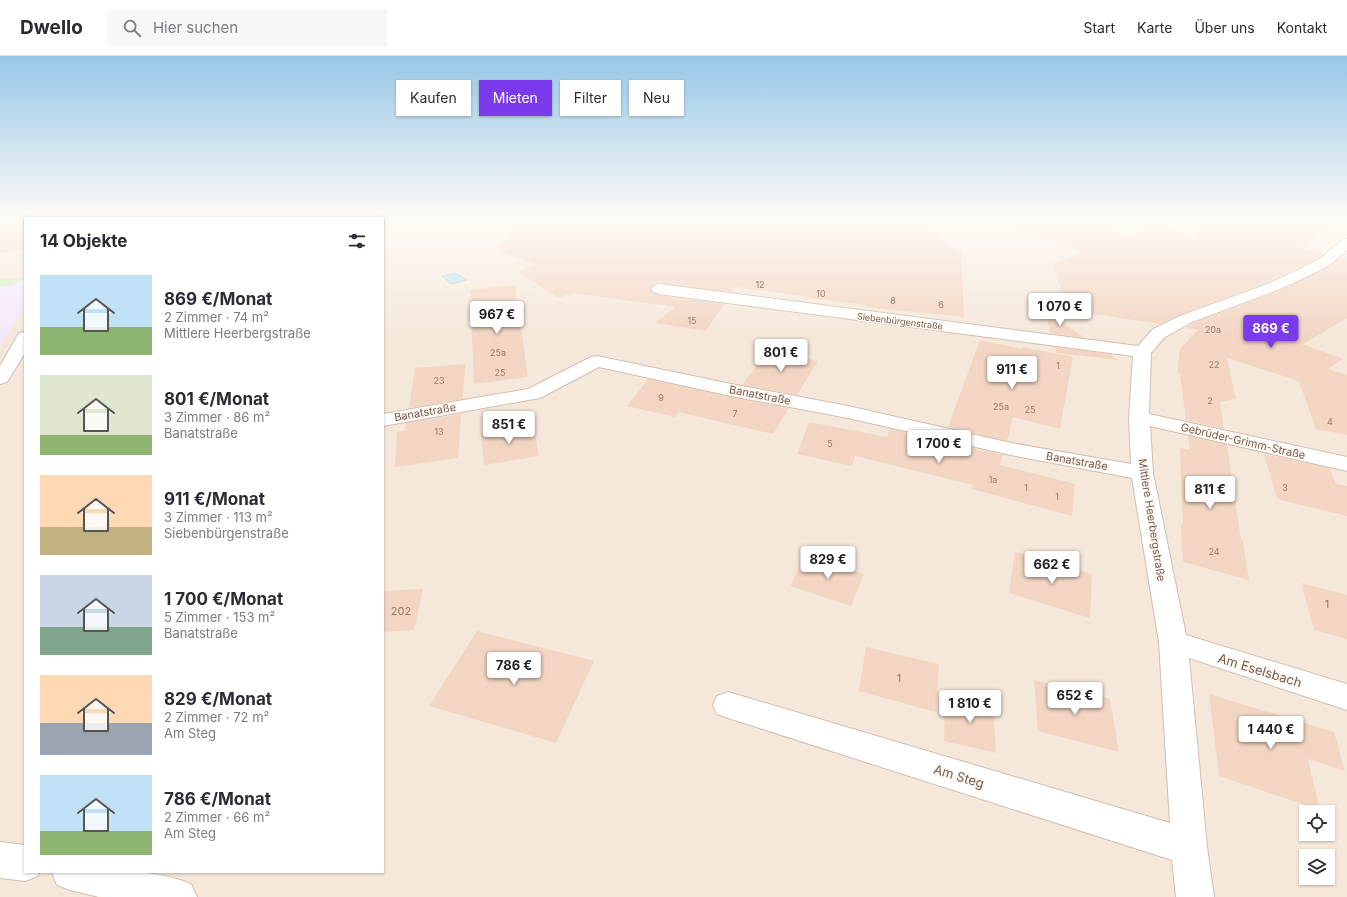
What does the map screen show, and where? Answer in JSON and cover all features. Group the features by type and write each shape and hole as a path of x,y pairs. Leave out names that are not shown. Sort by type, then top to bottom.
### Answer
{"street":[{"path":"1151,343 1186,319 1275,286 1305,272 1330,257"},
{"name":"Siebenbürgenstraße","path":"659,289 1151,343"},
{"path":"0,378 7,369 24,339"},
{"name":"Mittlere Heerbergstraße","path":"1151,343 1139,418 1142,473 1173,642 1189,847 1195,897"},
{"name":"Banatstraße","path":"384,420 533,394 597,361 731,390 848,412 1011,449 1142,473"},
{"name":"Gebrüder-Grimm-Straße","path":"1139,418 1347,464"},
{"name":"Am Eselsbach","path":"1173,642 1347,697"},
{"name":"Am Steg","path":"728,706 1189,847"},
{"path":"0,860 24,863"},
{"path":"74,873 178,897"}],"shaded area":[{"path":"0,257 24,257 24,873 384,873 384,257 1347,257 1347,897 0,897"},
{"path":"24,277 24,309 0,346 0,279"}],"green space":[{"path":"24,277 24,280 13,285 0,287 0,279"}],"water":[{"path":"455,273 467,280 451,284 442,276"}],"building":[{"path":"516,257 961,257 964,317 866,307 867,305 735,287 732,292 659,283 653,285 650,289 653,293 658,295 724,304 706,331 655,323 676,307 573,293 558,298 517,271 536,265"},
{"path":"1071,257 1319,257 1269,282 1179,315 1160,324 1068,310 1052,264"},
{"path":"1340,258 1347,260 1347,318 1303,344 1343,359 1328,369 1347,375 1347,435 1316,429 1299,381 1227,358 1236,399 1220,402 1224,429 1186,420 1180,374 1177,373 1180,349 1198,330 1185,328 1193,323 1281,290 1332,265"},
{"path":"515,285 528,377 474,384 470,290"},
{"path":"1044,310 1085,338 1051,333"},
{"path":"980,340 1022,349 1023,347 1073,357 1060,429 1013,417 1007,441 948,427"},
{"path":"1055,347 1110,354 1118,360 1056,353"},
{"path":"768,350 818,361 797,395 742,385"},
{"path":"465,364 463,399 409,408 415,368"},
{"path":"648,379 789,408 773,434 678,412 675,417 627,406"},
{"path":"461,414 458,458 395,467 397,432 405,431 406,423"},
{"path":"809,422 887,437 890,429 1003,455 1000,465 1075,484 1072,516 972,489 973,485 855,456 852,466 797,454"},
{"path":"533,425 539,456 484,465 481,433"},
{"path":"1188,436 1227,445 1241,540 1243,541 1249,580 1183,562 1180,448 1190,450"},
{"path":"1264,454 1329,468 1336,484 1347,486 1347,516 1277,499"},
{"path":"1015,552 1092,574 1090,618 1009,593"},
{"path":"805,555 864,574 851,606 790,586"},
{"path":"1301,583 1347,595 1347,639 1314,630"},
{"path":"423,589 414,630 384,632 384,591"},
{"path":"477,631 594,661 556,743 429,706"},
{"path":"866,647 939,664 936,712 859,691"},
{"path":"1034,680 1110,699 1119,752 1038,731"},
{"path":"945,694 993,705 996,753 944,741"},
{"path":"1209,694 1334,732 1345,771 1308,759 1319,805 1305,805 1219,776"}]}
